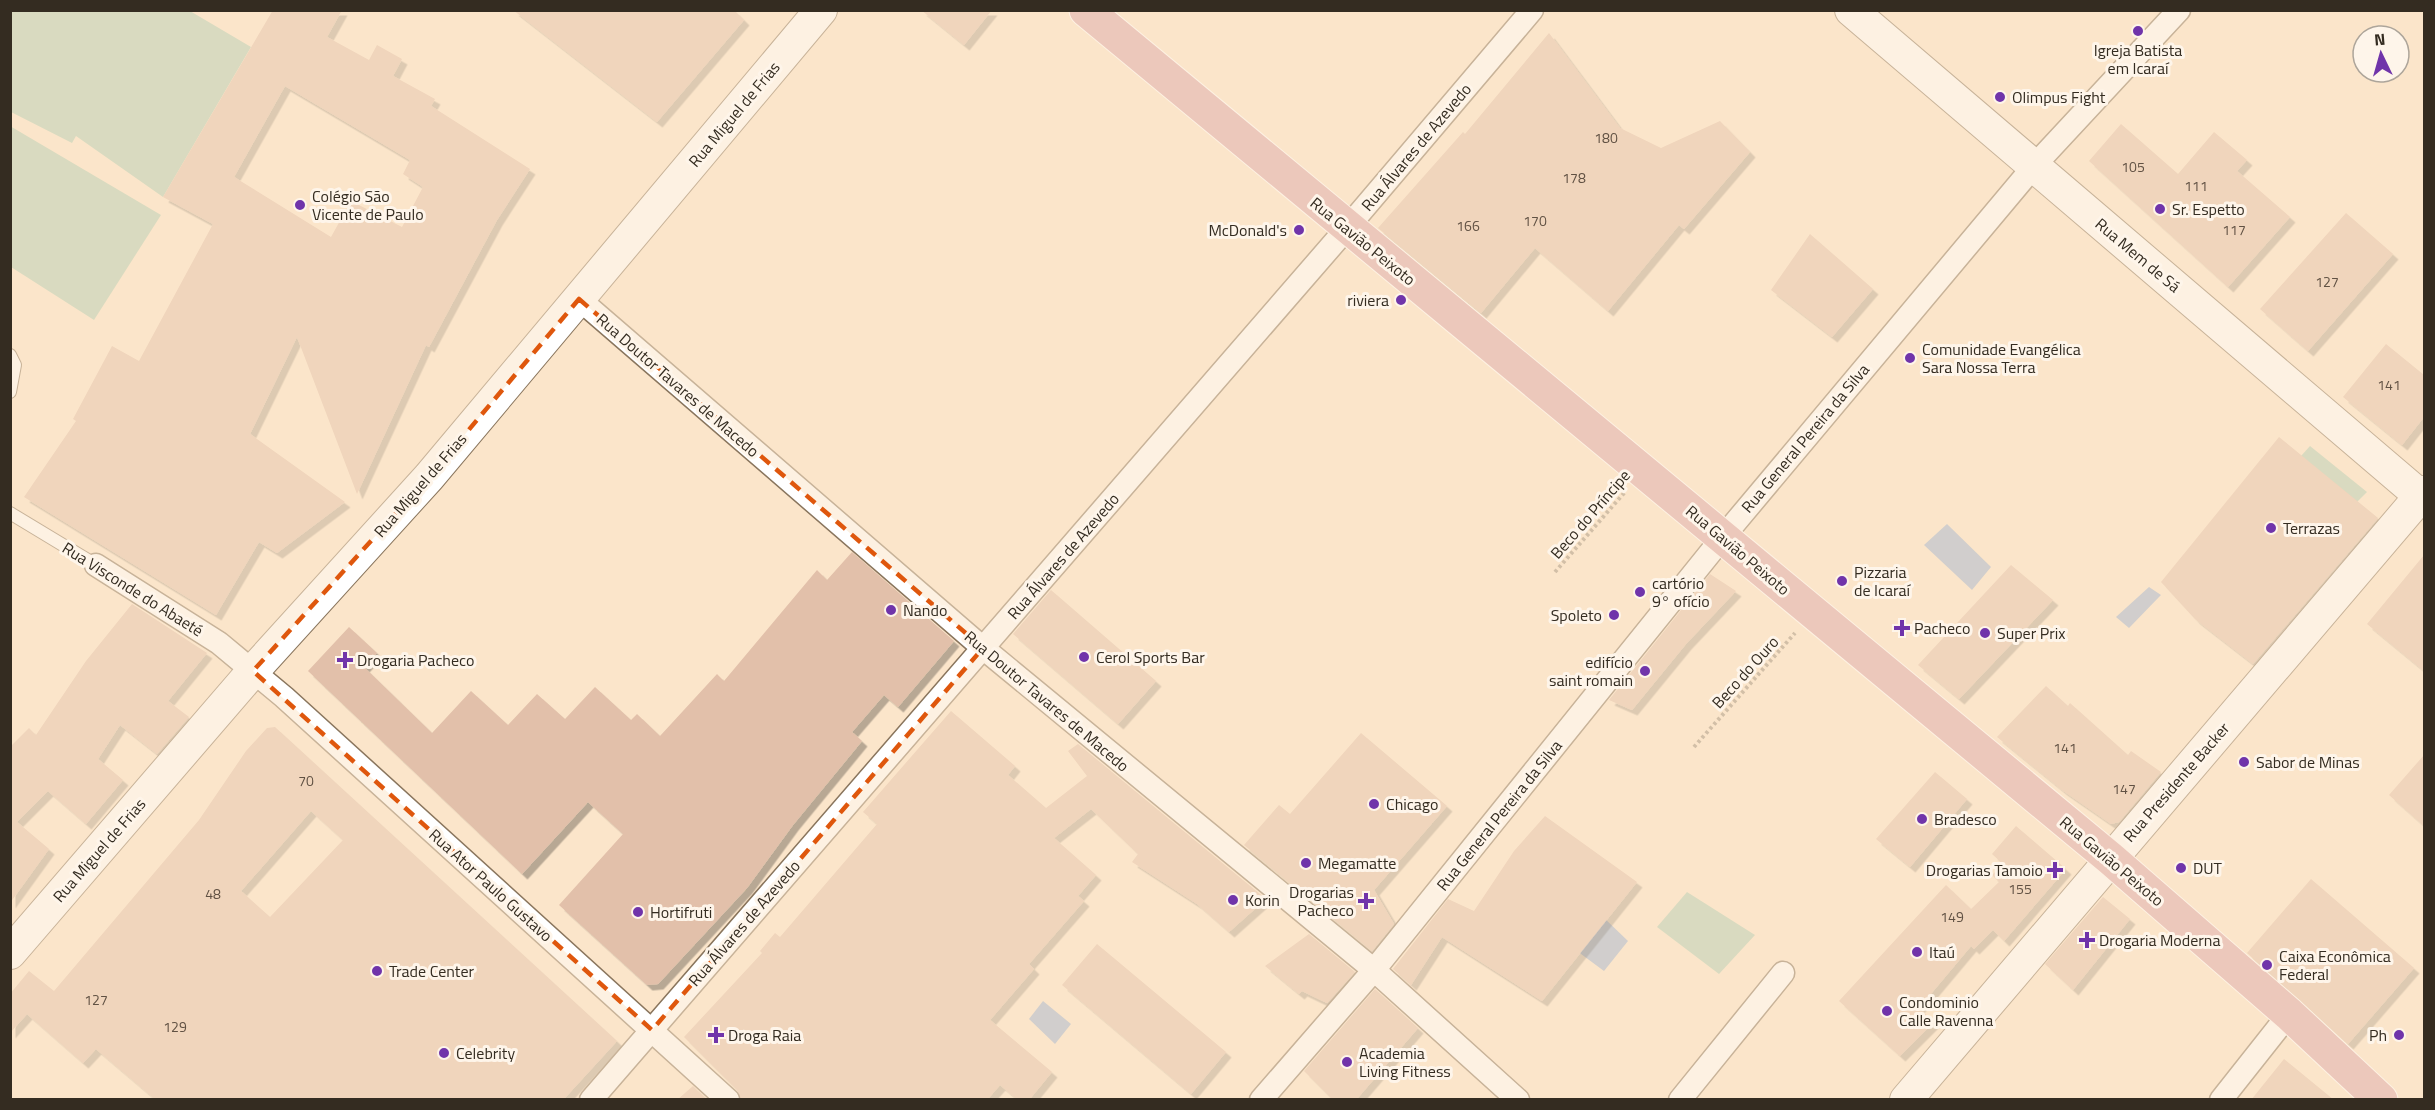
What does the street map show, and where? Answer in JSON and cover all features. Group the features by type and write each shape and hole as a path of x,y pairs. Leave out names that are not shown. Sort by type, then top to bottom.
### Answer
{"main road":[{"name":"Rua Miguel de Frias","path":"10,953 253,671 429,477 821,10"},
{"name":"Rua Gavião Peixoto","path":"1086,10 2111,859 2289,1014 2381,1100"},
{"name":"Rua Mem de Sá","path":"1851,10 2423,496"},
{"name":"Rua Presidente Backer","path":"1906,1100 2423,496"}],"street":[{"name":"Rua Álvares de Azevedo","path":"591,1100 1347,228 1532,10"},
{"name":"Rua General Pereira da Silva","path":"1262,1100 1374,970 1723,537 2034,166 2179,10"},
{"name":"Rua Doutor Tavares de Macedo","path":"579,299 983,648 1374,970 1518,1100"},
{"name":"Rua Visconde do Abaeté","path":"96,565 219,643 253,671"},
{"name":"Rua Ator Paulo Gustavo","path":"253,671 728,1100"},
{"path":"1680,1100 1783,973"},
{"path":"2221,1100 2289,1014"}],"lane":[{"path":"10,355 15,364 10,392"},
{"name":"Rua Visconde do Abaeté","path":"10,513 96,565"}],"path":[{"name":"Beco do Príncipe","path":"1555,572 1644,472"},
{"name":"Beco do Ouro","path":"1694,747 1814,613"}],"highlighted area":[{"path":"579,299 983,648 652,1030 253,671 429,477"}],"green space":[{"path":"10,11 190,11 251,47 163,197 76,136 72,143 11,112"},
{"path":"10,126 161,215 94,320 11,267"},
{"path":"2310,446 2367,492 2357,502 2301,456"},
{"path":"1687,892 1755,935 1719,974 1657,927"}],"water":[{"path":"1947,524 1991,567 1972,590 1924,545"},
{"path":"2149,587 2161,595 2129,628 2116,617"},
{"path":"1602,916 1628,941 1604,971 1577,951"},
{"path":"1043,1001 1071,1024 1055,1044 1029,1019"}],"building":[{"path":"273,10 342,10 327,37 369,60 377,45 402,59 393,76 435,99 431,106 530,169 497,220 429,347 426,345 357,494 297,337 250,434 345,502 277,553 259,542 216,615 24,497 76,421 73,419 112,346 139,361 213,224 163,197","holes":["285,86 410,160 403,174 423,187 402,227 351,201 331,237 234,177"]},
{"path":"513,10 734,10 744,20 657,122"},
{"path":"921,10 992,10 964,45"},
{"path":"1549,33 1620,128 1661,148 1720,121 1750,152 1684,229 1679,225 1608,311 1535,248 1481,313 1378,228 1463,132 1465,134"},
{"path":"2121,124 2178,174 2214,132 2247,160 2237,171 2290,217 2228,287 2089,161"},
{"path":"2346,213 2393,254 2308,351 2260,309"},
{"path":"1810,234 1873,289 1832,337 1771,290"},
{"path":"2386,344 2424,375 2424,417 2402,445 2343,397"},
{"name":"Terrazas","path":"2279,437 2378,518 2253,664 2195,619 2161,582"},
{"path":"852,552 954,641 898,707 884,695 852,732 862,741 793,825 747,888 658,984 647,985 559,905 623,834 588,802 522,874 308,671 349,627 377,653 364,667 432,733 471,691 508,725 537,694 565,719 595,687 631,720 637,714 660,736 717,674 724,681 817,570 827,580"},
{"path":"2424,555 2424,671 2367,624"},
{"name":"Super Prix","path":"2011,565 2053,600 1959,699 1918,665"},
{"path":"1710,574 1736,591 1686,644 1632,710 1609,700"},
{"name":"Cerol Sports Bar","path":"1051,590 1156,681 1118,724 1013,634"},
{"path":"132,604 207,653 168,701 189,717 157,754 120,725 98,759 123,780 86,824 48,791 17,822 49,849 10,903 10,747 29,728 36,735 86,661"},
{"path":"2046,686 2068,706 2070,703 2128,755 2131,751 2161,772 2119,822 2111,824 2062,790 1997,737"},
{"path":"951,711 1015,766 1008,775 1046,808 1087,776 1068,751 1078,744 1266,899 1229,932 1197,904 1132,862 1138,854 1091,809 1054,838 1096,875 1078,896 1084,901 1029,964 1034,969 990,1020 1052,1072 1029,1100 1018,1100 1000,1085 987,1100 741,1100 737,1090 684,1037 762,953 760,951 775,933 780,937 877,824 863,812"},
{"path":"275,727 617,1041 563,1100 156,1100 96,1049 83,1063 27,1014 10,1033 10,994 29,971 54,991 199,820 246,751 267,728","holes":["311,811 343,840 270,917 241,891"]},
{"path":"1361,733 1447,806 1374,890 1394,924 1372,951 1244,845 1279,805 1290,814"},
{"path":"2424,755 2424,826 2389,795"},
{"name":"Bradesco","path":"1935,772 1967,799 1910,867 1876,839"},
{"path":"1545,816 1637,882 1542,1001 1442,937 1411,985 1393,969 1448,899 1474,911 1514,851"},
{"path":"2016,826 2066,869 2004,941 1993,930 1974,949 1971,946 1919,1008 1934,1022 1900,1056 1839,1001 1946,885 1971,909 1999,882 1992,875 2003,864 1992,854"},
{"path":"2311,879 2414,968 2348,1044 2247,953"},
{"name":"Drogaria Moderna","path":"2103,897 2130,919 2073,990 2045,964"},
{"path":"1309,934 1355,972 1327,1003 1302,991 1299,994 1265,966"},
{"path":"1097,944 1226,1052 1191,1094 1062,985"},
{"name":"Academia Living Fitness","path":"1375,989 1418,1028 1356,1100 1333,1100 1304,1071"},
{"path":"2284,1059 2334,1100 2251,1100"},
{"path":"693,1086 707,1100 677,1100"}],"place":[{"name":"Igreja Batista em Icaraí","path":"2138,31"},
{"name":"Olimpus Fight","path":"2000,97"},
{"name":"Colégio São Vicente de Paulo","path":"300,205"},
{"name":"Sr. Espetto","path":"2160,209"},
{"name":"McDonald's","path":"1299,230"},
{"name":"riviera","path":"1401,300"},
{"name":"Comunidade Evangélica Sara Nossa Terra","path":"1910,358"},
{"name":"Terrazas","path":"2271,528"},
{"name":"Pizzaria de Icaraí","path":"1842,581"},
{"name":"cartório 9° ofício","path":"1640,592"},
{"name":"Nando","path":"891,610"},
{"name":"Spoleto","path":"1614,615"},
{"name":"Pacheco","path":"1902,628"},
{"name":"Super Prix","path":"1985,633"},
{"name":"Cerol Sports Bar","path":"1084,657"},
{"name":"Drogaria Pacheco","path":"345,660"},
{"name":"edifício saint romain","path":"1645,671"},
{"name":"Sabor de Minas","path":"2244,762"},
{"name":"Chicago","path":"1374,804"},
{"name":"Bradesco","path":"1922,819"},
{"name":"Megamatte","path":"1306,863"},
{"name":"DUT","path":"2181,868"},
{"name":"Drogarias Tamoio","path":"2055,870"},
{"name":"Korin","path":"1233,900"},
{"name":"Drogarias Pacheco","path":"1366,901"},
{"name":"Hortifruti","path":"638,912"},
{"name":"Drogaria Moderna","path":"2087,940"},
{"name":"Itaú","path":"1917,952"},
{"name":"Caixa Econômica Federal","path":"2267,965"},
{"name":"Trade Center","path":"377,971"},
{"name":"Condominio Calle Ravenna","path":"1887,1011"},
{"name":"Droga Raia","path":"716,1035"},
{"name":"Ph","path":"2399,1035"},
{"name":"Celebrity","path":"444,1053"},
{"name":"Academia Living Fitness","path":"1347,1062"}]}
